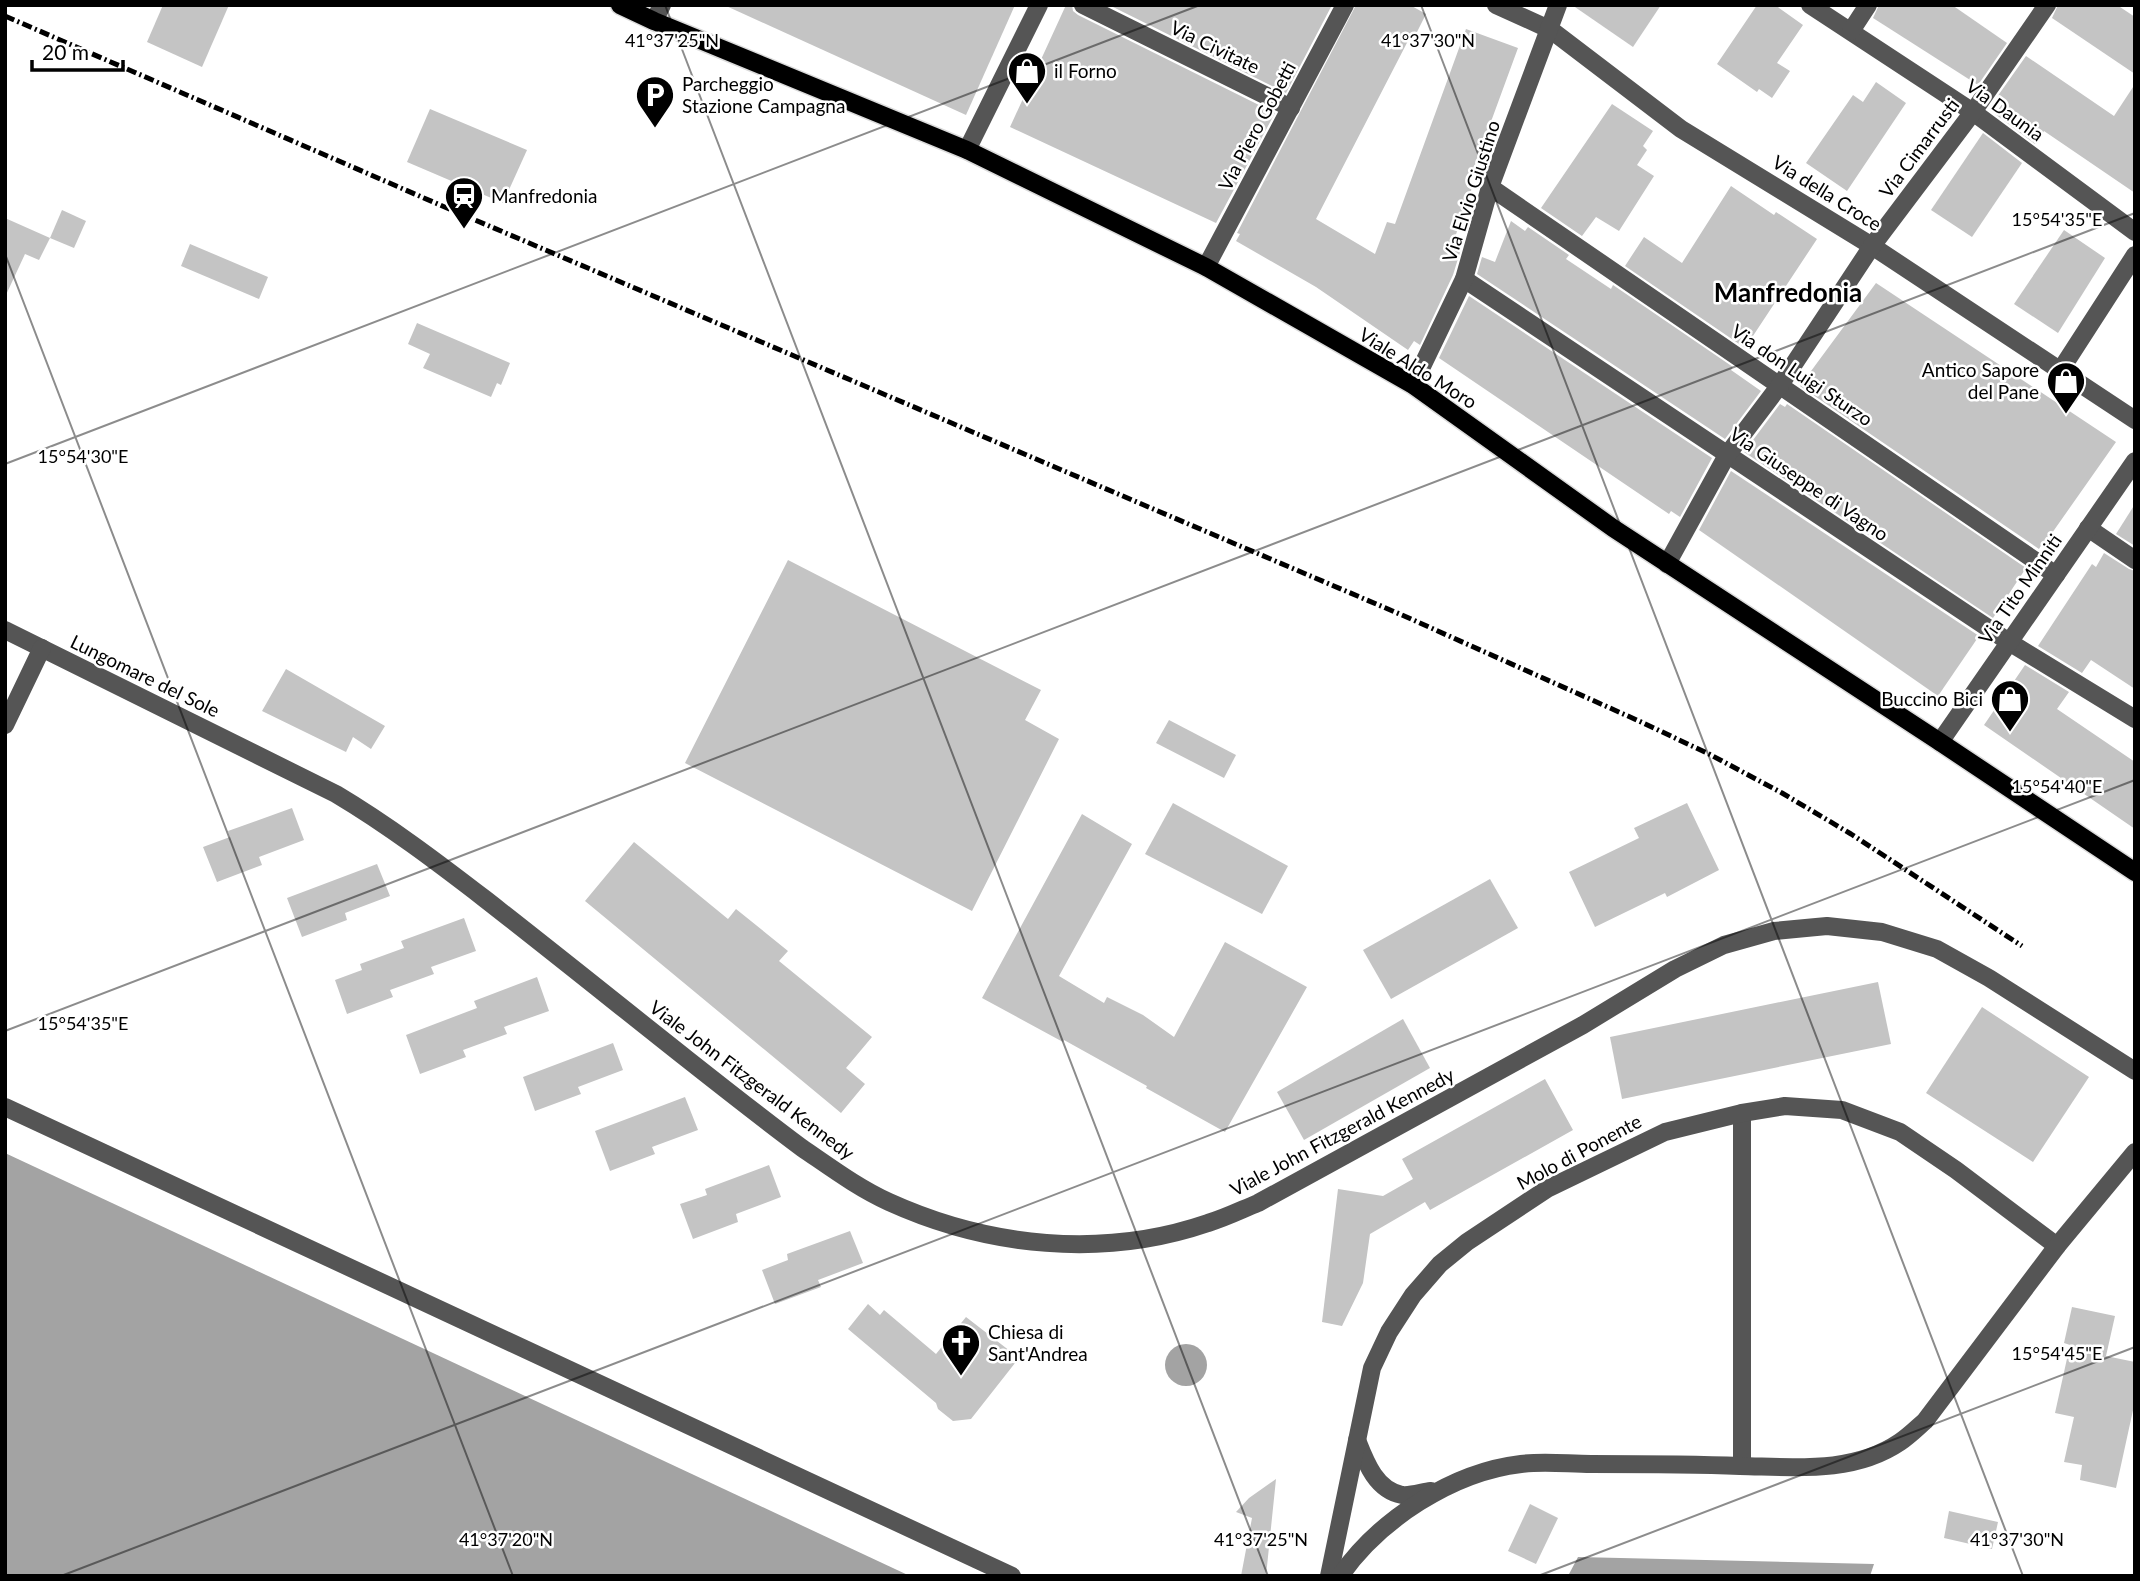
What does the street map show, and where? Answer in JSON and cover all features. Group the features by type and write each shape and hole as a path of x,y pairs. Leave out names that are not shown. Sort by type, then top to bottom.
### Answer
{"main road":[{"name":"Viale Aldo Moro","path":"620,5 658,13 967,150 1206,267 1413,385 1613,528 2135,872"}],"street":[{"path":"967,150 1039,5"},
{"name":"Via Civitate","path":"1083,5 1291,108"},
{"name":"Via Piero Gobetti","path":"1206,267 1345,5"},
{"name":"Via della Croce","path":"1496,5 1551,30 1681,129 1872,246 2135,420"},
{"name":"Via Elvio Giustino","path":"1413,385 1464,279 1490,187 1551,30 1558,5"},
{"name":"Via Daunia","path":"1810,5 1973,112 2135,232"},
{"path":"1851,31 1868,5"},
{"name":"Via Cimarrusti","path":"1667,564 1727,455 1780,385 1872,246 1973,112 2047,5"},
{"name":"Via don Luigi Sturzo","path":"1490,187 2056,575"},
{"path":"2060,371 2135,255"},
{"name":"Via Giuseppe di Vagno","path":"1464,279 2009,642 2135,719"},
{"name":"Via Tito Minniti","path":"1940,742 2135,461"},
{"path":"2088,528 2135,560"},
{"name":"Lungomare del Sole","path":"5,629 267,759"},
{"path":"5,725 42,648"},
{"name":"Viale John Fitzgerald Kennedy","path":"267,759 370,814 519,925 756,1114 834,1170 887,1201 947,1224 1001,1238 1058,1244 1108,1243 1158,1236 1207,1224 1258,1203 1583,1025 1675,969 1724,945 1774,931 1827,926 1882,932 1937,948 2135,1070"},
{"path":"5,1107 1012,1576"},
{"name":"Molo di Ponente","path":"1329,1576 1372,1367 1389,1332 1413,1295 1440,1264 1467,1242 1547,1189 1665,1132 1742,1112 1785,1107 1842,1110 1900,1132 1956,1170 2057,1246"},
{"path":"1742,1112 1742,1466"},
{"path":"1340,1576 1351,1560 1383,1528 1415,1504 1444,1488 1481,1474 1521,1464 1802,1468 1838,1466 1869,1458 1900,1442 1925,1421 2057,1246 2135,1152"},
{"path":"1357,1440 1368,1468 1385,1488 1404,1495 1444,1488"}],"shaded area":[{"path":"5,1153 910,1576 5,1576"},
{"path":"1186,1344 1201,1350 1207,1365 1201,1380 1186,1386 1171,1380 1165,1365 1171,1350"},
{"path":"1578,1557 1874,1564 1870,1576 1568,1576"}],"building":[{"path":"163,5 229,5 202,67 147,42"},
{"path":"724,5 1015,5 966,115"},
{"path":"1066,5 1072,5 1073,11 1078,15 1275,113 1216,223 1010,127"},
{"path":"1109,5 1332,5 1286,93"},
{"path":"1356,5 1410,5 1426,14 1415,36 1411,35 1316,219 1375,254 1387,222 1395,224 1466,29 1518,48 1467,187 1472,188 1452,246 1461,249 1453,275 1420,345 1414,341 1408,350 1316,287 1236,241 1240,234 1237,233"},
{"path":"1572,5 1661,5 1633,47"},
{"path":"1757,5 1775,5 1803,25 1777,63 1790,71 1772,98 1759,89 1757,92 1717,64"},
{"path":"1879,5 1952,5 2007,43 1978,85 1873,18"},
{"path":"2058,5 2117,5 2135,17 2135,74 2052,18"},
{"path":"2026,56 2114,116 2135,84 2135,193 2044,131 2035,144 1995,114 2003,103 1997,97"},
{"path":"1876,82 1906,103 1847,191 1806,163 1853,95 1863,102"},
{"path":"1612,104 1653,131 1643,146 1647,150 1637,165 1654,176 1619,231 1596,217 1582,236 1541,208"},
{"path":"430,109 527,150 503,203 407,162"},
{"path":"1983,133 2022,163 1972,237 1931,210"},
{"path":"1731,186 1774,215 1776,212 1817,239 1745,348 1625,266 1644,237 1682,263"},
{"path":"62,210 86,221 74,248 50,238"},
{"path":"5,218 50,238 39,260 25,254 5,297"},
{"path":"1511,221 1525,231 1528,227 1569,255 1566,259 1611,289 1613,285 1733,367 1731,370 1761,391 1725,439 1477,274 1482,257 1495,262"},
{"path":"2064,230 2105,258 2058,333 2014,304"},
{"path":"190,244 268,277 259,299 181,266"},
{"path":"1876,283 2116,442 2039,549 1800,386"},
{"path":"1469,296 1712,458 1680,517 1671,511 1669,514 1439,358"},
{"path":"417,323 510,363 501,385 497,383 491,397 423,368 430,354 408,344"},
{"path":"1780,404 1785,407 1787,404 2026,568 1993,618 1744,452"},
{"path":"1731,471 1979,636 1938,696 1699,530"},
{"path":"2135,504 2135,546 2116,534"},
{"path":"2104,553 2135,571 2135,689 2091,660 2082,673 2038,646 2092,564 2096,567"},
{"path":"788,560 1041,690 1025,720 1059,739 972,911 685,763"},
{"path":"2025,665 2069,692 2057,709 2135,762 2135,829 1984,725"},
{"path":"286,669 385,726 371,749 353,737 346,752 262,711"},
{"path":"1169,720 1236,755 1224,778 1156,743"},
{"path":"1173,803 1288,866 1262,914 1145,854"},
{"path":"1687,803 1719,870 1667,897 1665,893 1595,927 1569,872 1639,838 1634,828"},
{"path":"292,808 304,840 259,857 262,865 217,882 203,847 230,837 228,831"},
{"path":"1082,814 1132,844 1059,976 1104,1003 1107,997 1143,1015 1174,1037 1225,942 1307,987 1225,1132 1064,1040 1063,1042 982,998"},
{"path":"634,842 728,919 736,909 788,951 779,961 872,1037 846,1068 865,1084 841,1113 585,901"},
{"path":"377,864 390,896 345,913 347,920 302,937 287,898"},
{"path":"1490,879 1518,928 1391,999 1363,950"},
{"path":"464,918 476,951 431,967 434,974 390,990 393,997 347,1014 335,980 362,970 360,964 404,948 401,941"},
{"path":"537,977 549,1011 504,1027 507,1034 463,1050 466,1057 420,1074 406,1035 477,1008 474,1001"},
{"path":"1878,982 1891,1044 1622,1099 1610,1037"},
{"path":"1982,1007 2089,1077 2033,1162 1926,1093"},
{"path":"1403,1019 1430,1068 1304,1140 1277,1092"},
{"path":"613,1043 623,1070 578,1087 581,1094 535,1111 523,1077"},
{"path":"1545,1079 1573,1130 1430,1210 1425,1202 1370,1234 1363,1283 1342,1326 1322,1322 1338,1189 1383,1196 1413,1179 1402,1159"},
{"path":"685,1097 698,1130 652,1147 655,1154 610,1171 595,1131"},
{"path":"769,1165 781,1197 736,1214 738,1222 693,1239 680,1204 707,1195 705,1189"},
{"path":"850,1231 863,1263 818,1280 821,1287 775,1304 762,1270 788,1260 787,1254"},
{"path":"868,1304 880,1315 884,1310 936,1354 966,1317 1019,1358 971,1419 953,1421 938,1409 936,1403 848,1329"},
{"path":"2072,1307 2115,1316 2106,1356 2135,1362 2135,1401 2116,1488 2080,1480 2082,1465 2064,1462 2074,1417 2055,1413 2070,1345 2064,1343"},
{"path":"1276,1479 1266,1576 1241,1576 1252,1518 1236,1512 1249,1498"},
{"path":"1530,1504 1558,1518 1536,1564 1508,1551"},
{"path":"1949,1511 1998,1522 1992,1549 1944,1538"}],"railway":[{"path":"5,16 447,208 1402,615 1639,721 1782,793 1851,834 2022,946"}],"place":[{"name":"il Forno","path":"1027,105"},
{"name":"Parcheggio Stazione Campagna","path":"655,129"},
{"name":"Manfredonia","path":"464,230"},
{"name":"Antico Sapore del Pane","path":"2066,415"},
{"name":"Buccino Bici","path":"2010,733"},
{"name":"Chiesa di Sant'Andrea","path":"961,1377"}],"district":[{"name":"Manfredonia","path":"1788,293"}]}
